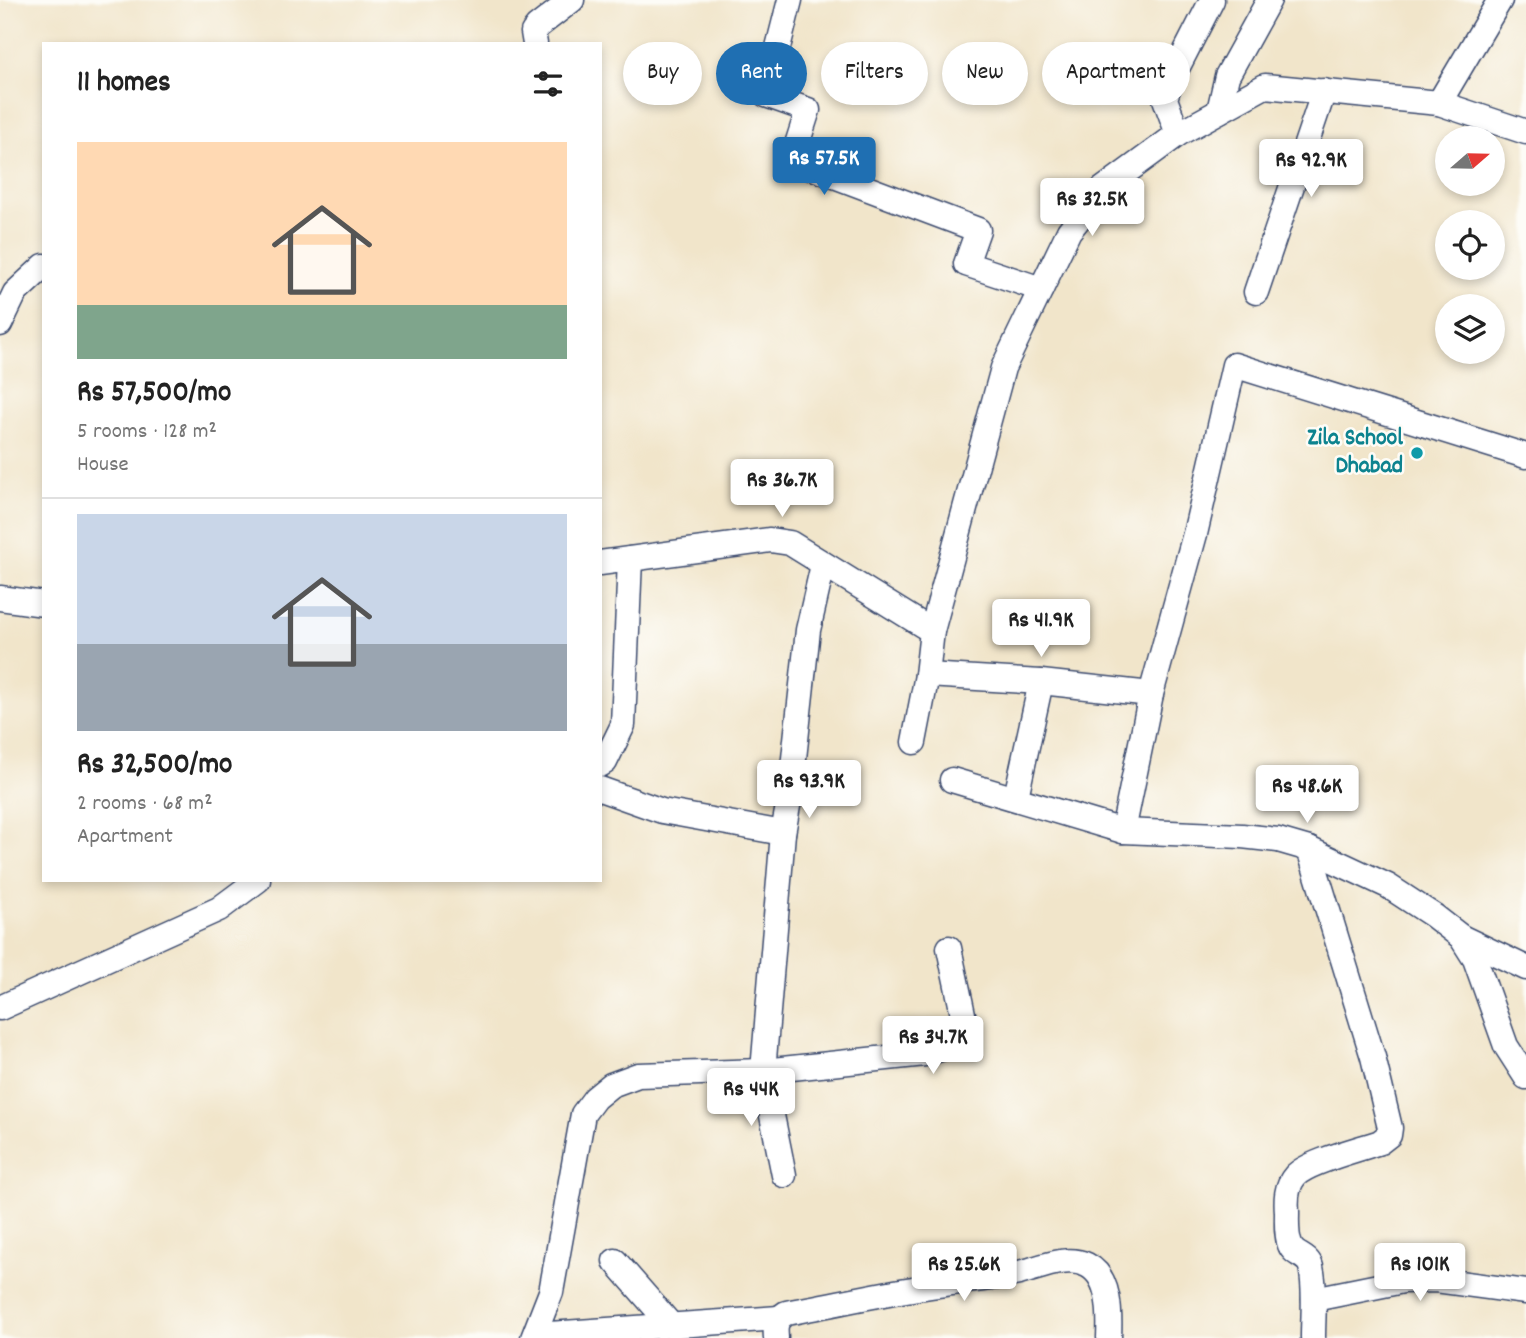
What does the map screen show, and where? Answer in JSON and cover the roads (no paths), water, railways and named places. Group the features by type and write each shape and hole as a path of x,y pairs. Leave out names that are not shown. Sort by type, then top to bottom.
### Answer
{"street":[{"path":"535,42 533,32 537,27 572,0"},
{"path":"790,0 766,95 808,110 792,160 978,230 966,264 1041,289"},
{"path":"1178,134 1165,99 1171,80 1212,0"},
{"path":"1219,111 1227,76 1269,0"},
{"path":"1439,103 1500,0"},
{"path":"914,742 927,675 932,631 1003,369 1069,230 1103,189 1178,134 1265,86 1439,103 1526,132"},
{"path":"1256,292 1324,91"},
{"path":"0,324 15,293 42,268"},
{"path":"1123,831 1151,694 1195,534 1234,366 1526,456"},
{"path":"602,564 770,540 790,544 932,631"},
{"path":"602,764 623,725 630,559"},
{"path":"784,1175 763,1071 783,833 790,795 808,631 823,565"},
{"path":"0,598 42,604"},
{"path":"927,675 1041,682 1151,694"},
{"path":"1016,797 1041,682"},
{"path":"952,780 1123,831 1242,836 1309,849 1388,886 1461,937 1526,968"},
{"path":"602,790 662,811 783,833"},
{"path":"1309,849 1373,1056 1390,1128 1389,1135 1380,1142 1306,1167 1294,1176 1289,1186 1286,1197 1291,1248 1308,1260 1311,1266 1313,1338"},
{"path":"0,1008 219,909 255,882"},
{"path":"1461,937 1475,959 1516,1043 1526,1077"},
{"path":"948,948 967,1033 962,1042 925,1054 763,1071 638,1075 611,1085 595,1098 583,1114 551,1292 534,1336 670,1324 777,1328 786,1313 916,1288 1019,1273 1047,1264 1077,1261 1096,1271 1102,1284 1110,1308 1110,1338"},
{"path":"615,1261 670,1324"},
{"path":"1314,1299 1402,1280 1436,1280 1526,1292"}],"place":[{"name":"Zila School Dhabad","path":"1417,453"}]}
